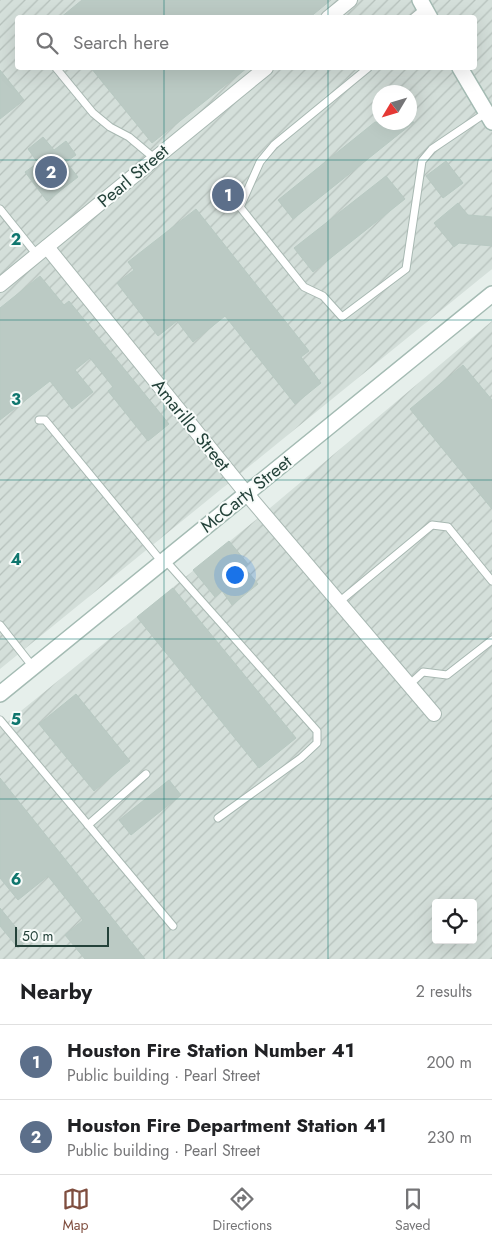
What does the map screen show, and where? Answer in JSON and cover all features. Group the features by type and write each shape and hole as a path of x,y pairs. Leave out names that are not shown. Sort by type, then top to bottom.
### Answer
{"main road":[{"path":"461,70 489,117"},
{"name":"McCarty Street","path":"0,694 492,294"}],"street":[{"path":"332,15 350,0"},
{"name":"Pearl Street","path":"0,285 264,70"},
{"name":"Amarillo Street","path":"42,251 434,714"}],"lane":[{"path":"58,70 93,113 110,127 130,137 154,158"},
{"path":"366,70 274,145 260,162 240,207 304,288 323,296 342,316 406,269 422,161 432,149 489,117"},
{"path":"0,209 42,251"},
{"path":"39,420 45,420 163,561 317,731 317,743 301,758 218,818"},
{"path":"338,602 432,525 448,527 492,581"},
{"path":"0,625 33,667"},
{"path":"408,685 423,672 447,674 492,640"},
{"path":"0,720 173,926"},
{"path":"88,825 146,774"}],"shaded area":[{"path":"0,0 492,0 492,269 0,669"},
{"path":"492,321 492,959 0,959 0,728 257,519"}],"building":[{"path":"82,0 331,0 313,15 64,15"},
{"path":"0,70 24,100 0,119"},
{"path":"93,70 244,70 152,143"},
{"path":"372,124 372,130 404,130 293,219 278,200"},
{"path":"43,137 54,150 66,141 76,155 66,162 78,177 47,201 25,172 38,163 28,149"},
{"path":"446,161 463,183 443,198 426,176"},
{"path":"386,176 405,199 313,272 294,248"},
{"path":"458,203 468,215 492,217 492,246 459,243 454,247 434,223"},
{"path":"196,209 309,351 301,357 321,383 295,404 225,316 193,342 177,321 158,336 117,283 134,270 128,262"},
{"path":"40,276 64,305 69,301 169,424 148,441 108,391 113,387 90,358 75,370 93,392 72,409 50,381 0,420 0,308"},
{"path":"463,365 492,400 492,509 410,409"},
{"path":"229,541 248,564 244,567 258,584 232,605 222,591 215,597 193,570"},
{"path":"173,588 296,738 259,768 137,617"},
{"path":"76,694 130,761 94,791 39,724"},
{"path":"0,778 145,959 85,959 65,935 83,920 48,876 18,900 0,878"},
{"path":"169,780 181,795 131,835 119,820"},
{"path":"0,908 27,941 18,948 0,926"}],"place":[{"name":"Houston Fire Department Station 41","path":"51,172"},
{"name":"Houston Fire Station Number 41","path":"228,195"}]}
